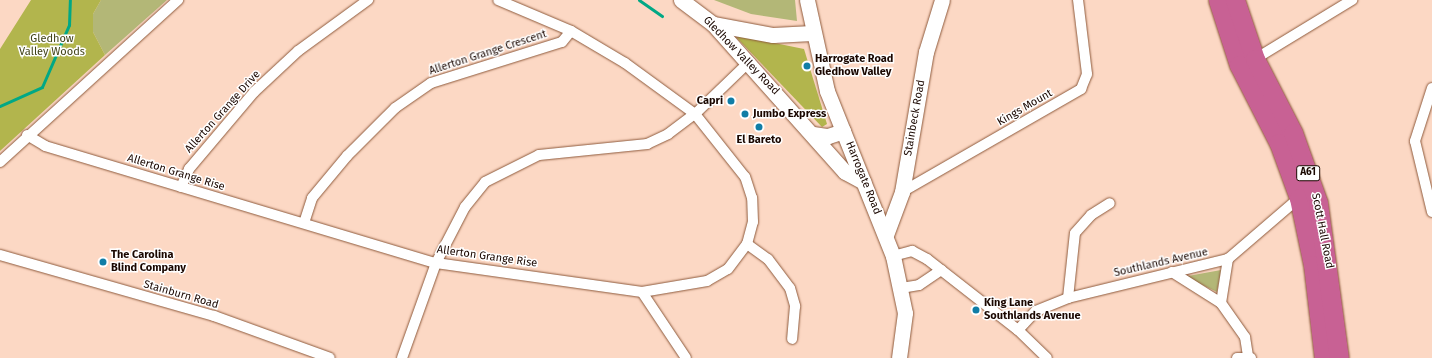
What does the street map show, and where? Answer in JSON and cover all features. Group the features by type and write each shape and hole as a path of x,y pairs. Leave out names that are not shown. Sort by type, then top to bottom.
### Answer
{"highway":[{"name":"Scott Hall Road","path":"1218,0 1239,64 1279,143 1299,198 1313,265 1324,358"},
{"name":"Scott Hall Road","path":"1235,0 1255,59 1293,133 1318,203 1339,358"}],"street":[{"path":"0,162 178,0"},
{"name":"Allerton Grange Drive","path":"181,187 189,169 254,92 298,51 368,0"},
{"name":"Allerton Grange Rise","path":"27,136 45,146 436,263 642,292 707,281 728,269 747,244 754,222 746,177 695,114 625,63 571,31 498,0"},
{"name":"Gledhow Valley Road","path":"681,0 713,24 749,62 845,172 864,182"},
{"name":"Harrogate Road","path":"808,0 812,33 827,91 886,235 893,256 901,288 905,313 899,358"},
{"name":"Stainbeck Road","path":"886,235 902,192 926,52 942,0"},
{"name":"Kings Mount","path":"902,192 1081,89 1087,74 1078,0"},
{"path":"1255,59 1352,0"},
{"path":"713,24 773,35 812,33"},
{"name":"Allerton Grange Crescent","path":"304,223 312,198 347,156 396,108 431,83 562,42 571,31"},
{"path":"402,358 436,263 465,207 484,182 508,168 539,155 647,144 668,134 695,114 749,62"},
{"path":"1432,88 1415,140 1432,212"},
{"path":"813,134 828,136 843,131"},
{"name":"Southlands Avenue","path":"1018,330 1036,311 1068,298 1228,259 1299,198"},
{"path":"1068,298 1075,233 1091,215 1110,203"},
{"path":"747,244 768,259 790,288 795,306 792,339"},
{"path":"893,256 912,252 941,270 1018,330 1047,358"},
{"name":"Stainburn Road","path":"0,255 214,316 330,358"},
{"path":"1221,303 1228,259"},
{"path":"901,288 919,285 941,270"},
{"path":"1172,272 1221,303 1245,338 1250,357 1237,358"},
{"path":"642,292 686,358"}],"green space":[{"name":"Gledhow Valley Woods","path":"31,0 101,0 93,14 93,32 105,55 0,151 0,49"},
{"path":"101,0 167,0 105,55 93,32 93,14"},
{"path":"714,0 795,0 797,21 751,14"},
{"path":"734,35 804,49 827,124 822,127"},
{"path":"1221,270 1217,292 1188,278 1188,276"}],"waterway":[{"path":"0,106 42,87 69,25 70,0"},
{"path":"639,0 662,16"}],"place":[{"name":"Harrogate Road Gledhow Valley","path":"807,66"},
{"name":"Capri","path":"731,101"},
{"name":"Jumbo Express","path":"745,114"},
{"name":"El Bareto","path":"759,127"},
{"name":"The Carolina Blind Company","path":"103,262"},
{"name":"King Lane Southlands Avenue","path":"976,310"}]}
